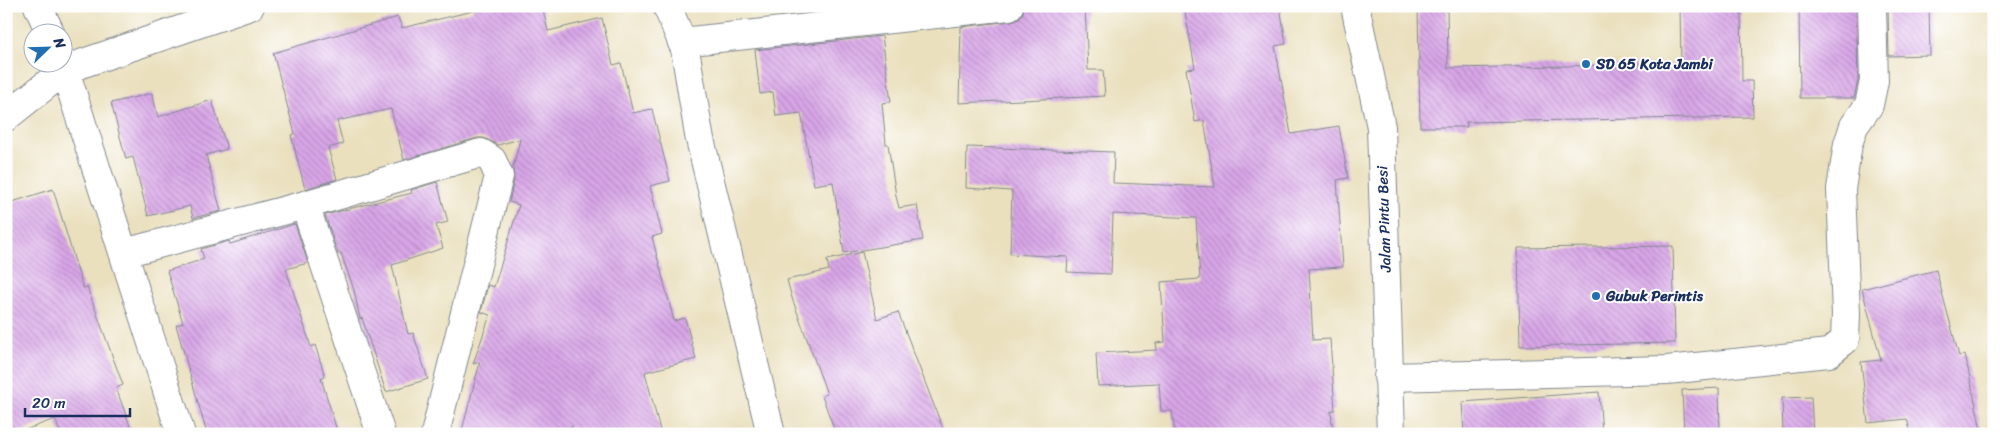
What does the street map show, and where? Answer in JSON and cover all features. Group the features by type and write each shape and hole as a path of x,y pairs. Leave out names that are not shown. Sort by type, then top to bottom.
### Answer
{"street":[{"path":"38,6 45,22"},
{"path":"72,62 250,6"},
{"path":"667,6 682,42 699,135 770,434"},
{"path":"682,42 1009,6"},
{"name":"Jalan Pintu Besi","path":"1355,6 1381,126 1391,434"},
{"path":"1388,377 1667,370 1829,352 1844,340 1846,314 1841,189 1848,144 1854,126 1869,104 1873,88 1872,6"},
{"path":"6,117 56,72"},
{"path":"66,72 180,434"},
{"path":"124,253 306,205 481,153 492,160 499,176 435,434"},
{"path":"306,205 381,434"}],"building":[{"path":"472,6 542,6 548,31 602,18 613,65 621,63 633,113 652,109 670,181 650,186 662,234 652,237 674,321 685,318 696,359 645,372 661,434 574,434 572,427 544,434 461,434 480,362 473,364 490,315 481,312 488,285 494,287 519,205 509,202 514,180 513,168 520,139 498,145 484,138 477,138 404,160 391,109 337,121 343,144 328,148 337,179 305,189 291,135 295,134 273,53 398,17 402,28 473,11"},
{"path":"1024,6 1085,6 1088,70 1103,70 1105,96 959,103 961,27 1011,21 1019,18 1023,13"},
{"path":"1184,6 1280,6 1286,44 1275,46 1291,134 1339,126 1348,178 1337,180 1343,267 1309,269 1313,340 1330,339 1335,410 1331,411 1333,434 1175,434 1172,411 1161,411 1159,383 1098,386 1096,353 1157,350 1156,343 1165,342 1161,282 1200,279 1196,218 1113,214 1111,274 1067,272 1068,257 1010,254 1012,191 966,188 967,147 1114,152 1113,183 1215,187 1204,120 1195,122 1186,69 1195,68"},
{"path":"1418,6 1447,6 1448,68 1681,64 1680,6 1741,6 1742,81 1752,81 1753,117 1466,122 1467,127 1420,127"},
{"path":"1799,6 1856,6 1858,80 1854,98 1800,98"},
{"path":"1888,6 1929,6 1930,55 1889,56"},
{"path":"882,36 891,102 882,103 886,144 888,144 896,196 899,208 917,205 923,240 844,253 833,182 814,185 801,113 776,116 773,92 760,94 755,50"},
{"path":"152,93 158,117 212,100 227,149 206,155 221,211 193,218 190,206 148,216 133,157 126,159 111,103"},
{"path":"437,182 448,222 436,225 443,248 392,265 408,334 413,333 428,379 386,392 362,318 360,319 354,290 341,253 338,254 325,215 412,193 411,190"},
{"path":"53,189 83,288 87,287 123,385 116,388 133,434 61,434 55,419 14,434 6,434 6,204"},
{"path":"295,224 308,263 286,269 311,347 315,345 325,376 321,378 338,434 207,434 176,325 183,323 167,271 204,259 201,249 229,241 230,244"},
{"name":"Gubuk Perintis","path":"1673,246 1675,343 1520,346 1518,248"},
{"path":"862,252 877,319 898,312 945,434 836,434 822,396 827,394 787,280 829,270 827,260"},
{"path":"1936,270 1959,356 1965,355 1982,434 1911,434 1907,419 1868,423 1861,362 1881,360 1862,289"},
{"path":"1719,388 1720,434 1684,434 1682,390"},
{"path":"1599,392 1602,434 1464,434 1462,402"},
{"path":"1811,397 1813,434 1783,434 1782,398"}],"place":[{"name":"SD 65 Kota Jambi","path":"1586,64"},
{"name":"Gubuk Perintis","path":"1596,296"}]}
